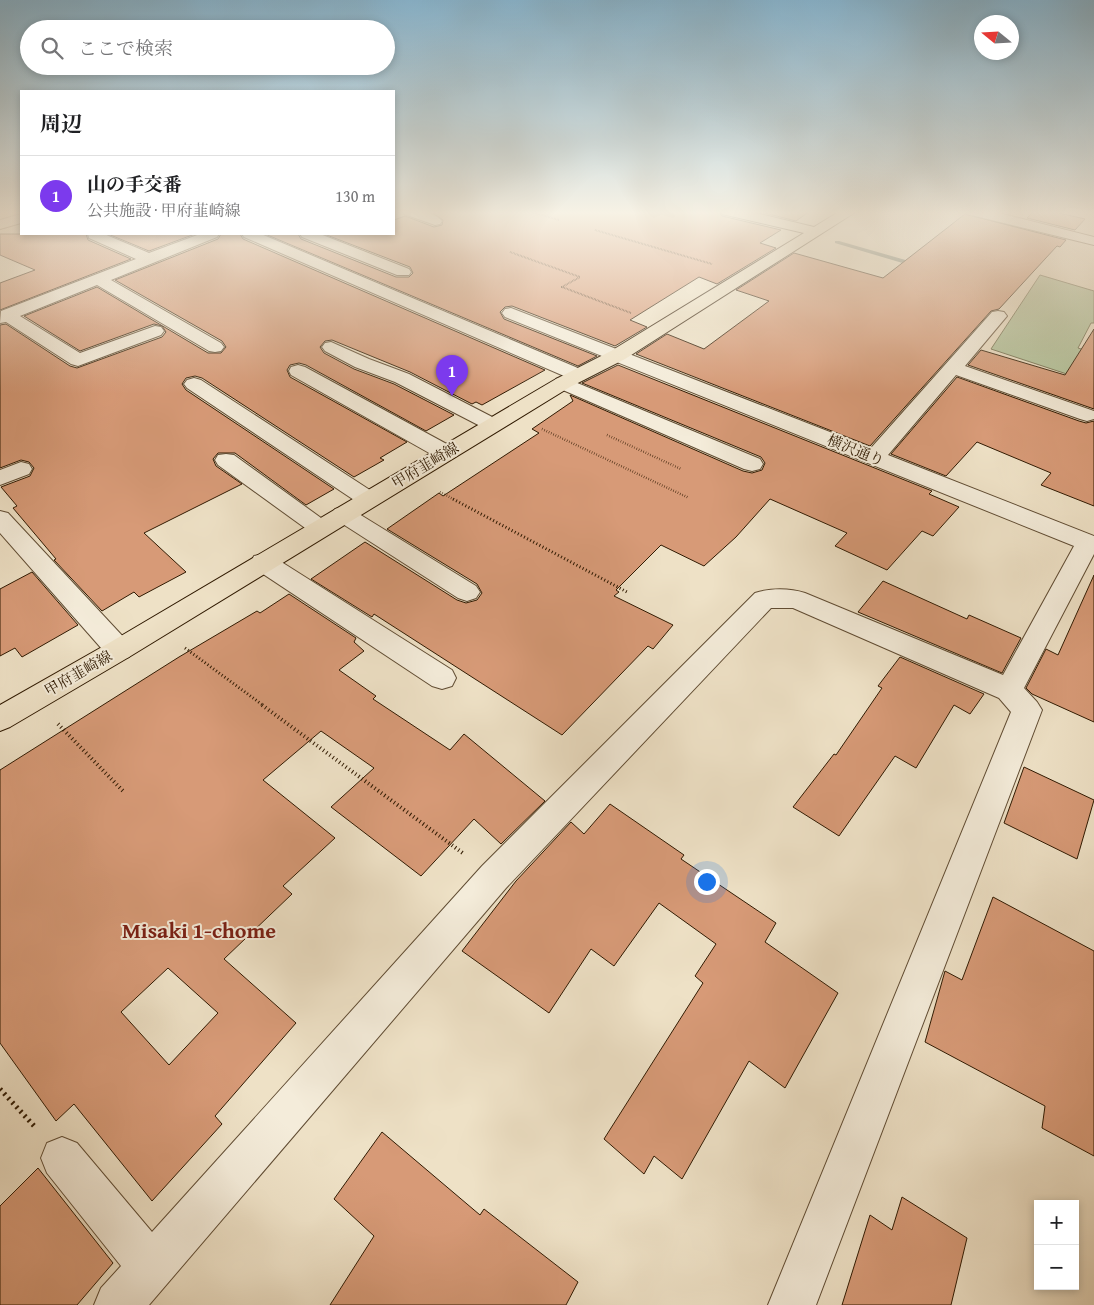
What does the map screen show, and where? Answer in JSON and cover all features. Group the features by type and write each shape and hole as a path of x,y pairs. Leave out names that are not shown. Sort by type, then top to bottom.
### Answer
{"main road":[{"name":"甲府韮崎線","path":"0,719 119,650 570,379 618,355 750,272"}],"street":[{"path":"7,311 115,272"},
{"path":"333,272 752,464"},
{"path":"98,279 215,347"},
{"path":"7,311 78,360 155,331"},
{"name":"横沢通り","path":"511,313 1091,543"},
{"path":"875,457 998,316"},
{"path":"331,347 362,362 502,420"},
{"path":"953,368 1087,415"},
{"path":"298,371 446,453"},
{"path":"194,384 368,499"},
{"path":"226,460 320,528"},
{"path":"0,478 20,469"},
{"path":"343,514 467,592"},
{"path":"0,518 119,650"},
{"path":"1009,690 1091,543"},
{"path":"263,562 442,678"},
{"path":"118,1305 494,877 764,599 796,599 1009,690 1027,710 792,1305"},
{"path":"62,1158 151,1267"}],"path":[{"path":"566,272 580,277 562,287 635,314"},
{"path":"739,272 746,274"},
{"path":"502,420 689,498"},
{"path":"408,475 627,592"},
{"path":"156,627 494,877"},
{"path":"34,698 124,792"},
{"path":"0,1089 62,1158"}],"green space":[{"path":"1040,275 1094,291 1094,323 1091,323 1078,348 1094,353 1094,383 991,349"}],"building":[{"path":"30,272 98,272 0,310 0,283"},
{"path":"135,272 319,272 545,370 482,405 476,402 472,404 410,372 332,340 325,341 320,347 324,353 354,369 394,384 454,415 426,431 306,365 299,363 290,365 287,370 290,377 407,442 380,458 384,460 354,477 202,378 195,376 186,378 182,384 186,390 334,489 306,505 235,453 218,453 213,459 216,466 242,484 144,533 186,572 139,597 134,592 102,611 54,560 56,559 13,508 17,506 1,487 30,476 34,468 29,462 21,460 0,468 0,325 6,324 70,366 77,368 162,337 166,332 162,326 154,324 80,351 24,316 97,287 208,353 221,353 226,347 222,341 115,280"},
{"path":"355,272 383,272 396,277 409,277 413,273 737,272 717,284 699,277 630,320 647,327 615,346 512,306 505,307 500,312 504,319 597,356 578,366"},
{"path":"764,272 861,272 883,278 891,272 1033,272 999,309 991,311 870,446 636,354 667,334 704,349 769,301 736,290"},
{"path":"1094,329 1094,409 968,365 981,350 1065,375"},
{"path":"618,365 932,491 929,494 959,507 933,536 922,531 887,570 835,546 847,533 770,499 736,537 704,566 661,545 616,590 619,592 614,596 673,625 653,649 648,646 562,735 374,614 372,617 311,579 365,542 457,600 466,603 477,600 482,593 477,584 387,529 439,493 443,496 539,433 532,429 573,401 570,395 743,471 752,473 762,470 765,463 761,457 582,383"},
{"path":"957,377 1079,421 1086,423 1094,421 1094,506 1041,485 1051,473 977,442 946,476 891,454"},
{"path":"32,572 78,625 22,657 15,648 0,656 0,589"},
{"path":"1094,575 1094,722 1032,694 1026,688 1046,649 1058,655"},
{"path":"883,581 967,619 969,615 1021,638 1002,673 858,612"},
{"path":"289,594 356,638 354,642 364,651 339,670 376,696 373,699 450,750 464,734 545,801 501,844 474,819 421,876 331,807 374,768 321,731 263,780 335,838 283,886 292,894 224,959 296,1023 215,1116 222,1124 152,1201 74,1104 56,1121 0,1043 0,770 179,657 257,611 260,613","holes":["168,968 218,1013 169,1065 121,1012"]},
{"path":"900,657 984,694 970,714 954,705 916,768 895,756 839,836 793,807 834,754 836,755 882,688 878,686"},
{"path":"1024,767 1094,800 1077,859 1004,823"},
{"path":"610,804 684,855 681,859 776,923 765,942 838,993 785,1088 749,1061 682,1179 654,1156 644,1174 604,1139 703,983 695,976 716,944 659,903 614,966 591,949 549,1013 462,951 516,881 571,822 584,834"},
{"path":"993,897 1094,951 1094,1156 1042,1128 1045,1106 925,1042 945,971 962,980"},
{"path":"382,1132 480,1215 484,1209 578,1282 566,1305 330,1305 374,1236 334,1199"},
{"path":"38,1168 113,1263 77,1305 0,1305 0,1206"},
{"path":"902,1197 967,1238 951,1305 842,1305 870,1215 892,1230"}],"place":[{"name":"山の手交番","path":"452,396"}],"district":[{"name":"Misaki 1-chome","path":"199,930"}]}
